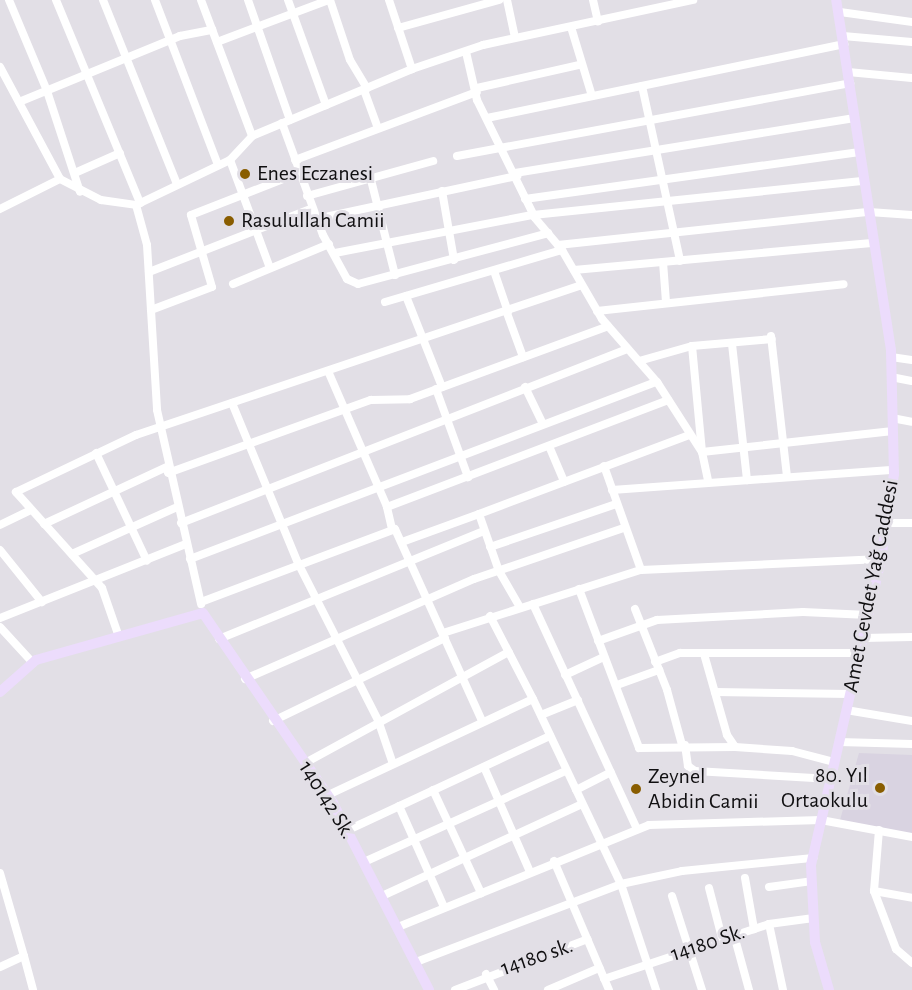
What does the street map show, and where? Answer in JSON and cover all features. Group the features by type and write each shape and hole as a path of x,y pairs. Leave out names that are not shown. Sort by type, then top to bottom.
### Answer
{"street":[{"path":"9,0 47,91 77,172 80,192"},
{"path":"56,0 120,153 138,204 149,272 160,428 167,470 204,612"},
{"path":"103,0 177,184"},
{"path":"155,0 172,39 218,165"},
{"path":"201,0 252,136"},
{"path":"248,0 286,122 294,160 311,208 347,279 358,284 548,233"},
{"path":"288,0 326,105"},
{"path":"217,42 330,0 350,60 365,89 377,126"},
{"path":"389,0 412,69"},
{"path":"398,28 499,0"},
{"path":"507,0 515,37"},
{"path":"593,0 598,21"},
{"path":"0,67 60,179 80,192 109,203 138,204 230,160 252,136 412,69 515,37 691,0"},
{"name":"Amet Cevdet Yağ Caddesi","path":"829,990 814,918 813,858 881,558 894,470 891,357 858,152 840,12 836,0"},
{"path":"840,12 912,22"},
{"path":"571,27 579,65 592,96"},
{"path":"19,102 172,39 212,30"},
{"path":"487,118 642,86 843,40 912,42"},
{"path":"466,52 487,118 516,174 533,215 560,248 608,326 657,382 702,452"},
{"path":"294,160 377,126 477,90 579,65"},
{"path":"457,156 500,145 647,119 849,77 912,78"},
{"path":"642,86 653,151 665,202 675,231 680,261"},
{"path":"315,219 516,174 855,118"},
{"path":"525,199 858,152"},
{"path":"77,172 120,153"},
{"path":"230,160 270,268"},
{"path":"307,196 433,161"},
{"path":"151,310 212,287 190,215 299,173"},
{"path":"0,209 60,179"},
{"path":"371,180 395,275"},
{"path":"335,253 533,215 864,182"},
{"path":"442,191 454,260"},
{"path":"149,272 311,208"},
{"path":"385,302 494,271 560,248 675,231 869,212 912,215"},
{"path":"574,270 872,243"},
{"path":"233,284 329,244"},
{"path":"663,262 666,302"},
{"path":"494,271 523,357"},
{"path":"597,311 844,284"},
{"path":"118,637 98,582 16,492 96,453 160,428 508,313 581,285"},
{"path":"406,296 468,477"},
{"path":"44,524 114,490 167,470 250,444 347,407 410,399 608,326"},
{"path":"639,361 692,346 732,344 771,338 787,477"},
{"path":"732,344 747,480"},
{"path":"692,346 702,452 708,480"},
{"path":"181,523 264,487 627,349"},
{"path":"891,357 912,360"},
{"path":"328,371 365,448 387,507 392,529 402,542 411,561 481,719"},
{"path":"891,377 912,381"},
{"path":"190,559 657,382"},
{"path":"525,387 543,424"},
{"path":"387,507 668,400"},
{"path":"232,403 250,444 264,487 315,599 378,720 393,764"},
{"path":"892,418 912,422"},
{"path":"702,452 784,445 893,431"},
{"path":"402,542 689,435"},
{"path":"549,446 564,482"},
{"path":"96,453 114,490 128,527 147,561"},
{"path":"604,466 624,528 641,570"},
{"path":"612,490 708,480 747,480 894,470"},
{"path":"490,547 616,504"},
{"path":"72,554 177,507"},
{"path":"0,525 31,510"},
{"path":"479,514 499,571 519,605"},
{"path":"887,523 912,523"},
{"path":"244,679 427,598 624,528"},
{"path":"0,692 33,663 204,612 298,563 392,529"},
{"path":"219,639 484,531"},
{"path":"0,618 98,582 186,544"},
{"path":"0,550 42,602"},
{"path":"273,721 355,679 490,616 519,605 533,603 641,570 881,558"},
{"path":"579,589 639,748 684,745 792,751 834,762"},
{"path":"533,603 637,829"},
{"path":"635,609 659,670 684,745 688,766 695,771 831,779"},
{"name":"140142 Sk.","path":"204,612 244,679 328,795 429,990"},
{"path":"598,641 641,625 803,612 868,615"},
{"path":"490,616 541,715 621,884 656,990"},
{"path":"0,627 33,663"},
{"path":"863,638 912,637"},
{"path":"304,763 378,720 509,652"},
{"path":"655,662 680,653 860,653"},
{"path":"704,654 735,747"},
{"path":"566,675 604,657"},
{"path":"617,685 659,670"},
{"path":"715,692 850,694"},
{"path":"328,795 481,719 533,699"},
{"path":"541,715 578,700"},
{"path":"846,710 912,721"},
{"path":"348,830 550,736"},
{"path":"839,742 912,744"},
{"path":"484,767 530,872"},
{"path":"364,862 567,771"},
{"path":"576,790 611,772"},
{"path":"434,790 481,892"},
{"path":"382,896 515,837 582,804"},
{"path":"399,806 427,876 444,907"},
{"path":"398,927 601,841 637,829 821,820 912,837"},
{"path":"879,830 874,891 896,950 912,963"},
{"path":"416,962 621,884 682,871 813,858"},
{"path":"554,861 609,990"},
{"path":"0,873 33,990"},
{"path":"745,878 754,929"},
{"path":"769,887 812,881"},
{"path":"709,888 722,938"},
{"path":"874,891 912,898"},
{"path":"672,896 702,990"},
{"name":"14180 Sk.","path":"604,979 646,963 769,924 814,918"},
{"path":"769,924 783,990"},
{"path":"735,935 749,990"},
{"name":"14180 sk.","path":"454,990 486,974 588,939"},
{"path":"0,967 24,956"},
{"path":"552,989 599,968"},
{"path":"486,974 494,990"}],"shaded area":[{"name":"80. Yıl Ortaokulu","path":"859,753 912,755 912,834 840,820"}],"place":[{"name":"Enes Eczanesi","path":"245,174"},
{"name":"Rasulullah Camii","path":"229,221"},
{"name":"80. Yıl Ortaokulu","path":"880,788"},
{"name":"Zeynel Abidin Camii","path":"636,789"}]}
